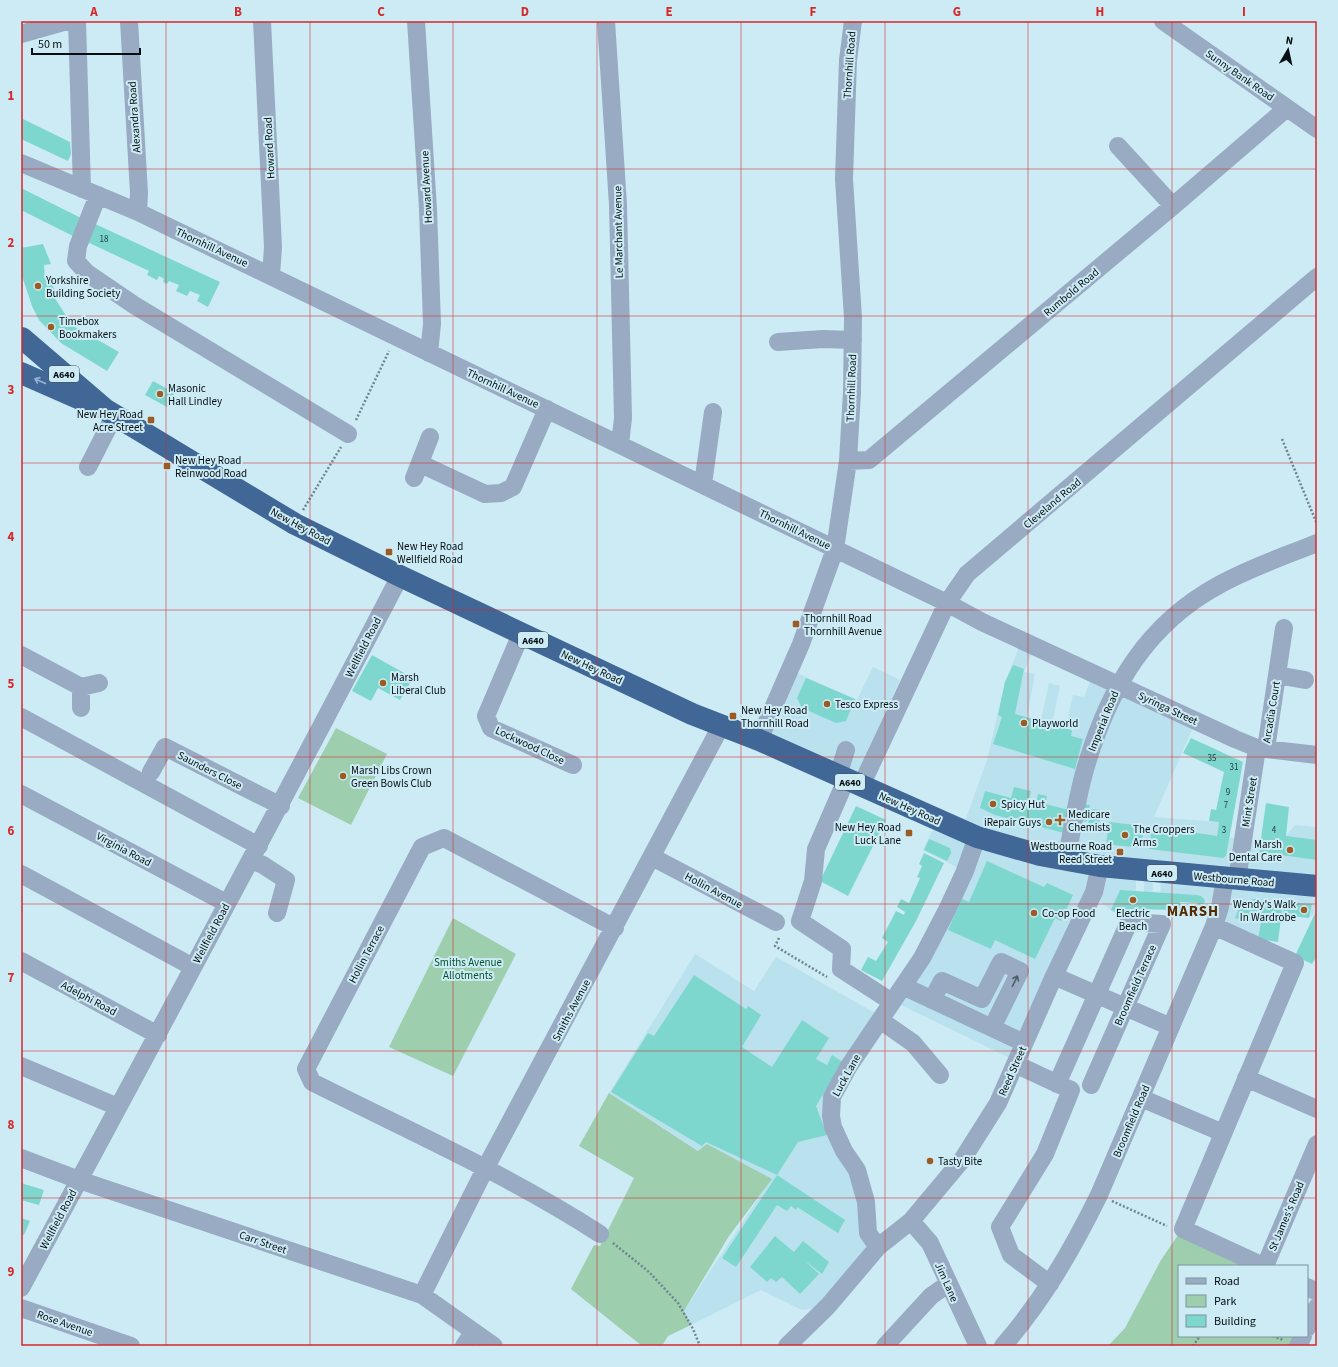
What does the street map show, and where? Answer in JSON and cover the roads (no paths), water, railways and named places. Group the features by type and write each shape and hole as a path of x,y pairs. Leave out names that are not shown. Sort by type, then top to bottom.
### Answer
{"highway":[{"name":"New Hey Road","path":"21,338 110,413"},
{"name":"New Hey Road","path":"21,373 110,413 295,524 400,576 692,714 759,740 848,781 977,837 1009,847"},
{"name":"Westbourne Road","path":"1009,847 1066,861 1100,866 1317,886"}],"street":[{"path":"21,34 67,21"},
{"path":"77,21 90,192 76,262 87,273 134,306 348,434"},
{"name":"Alexandra Road","path":"129,21 139,193 138,212"},
{"name":"Howard Road","path":"262,21 274,247 271,275"},
{"name":"Howard Avenue","path":"416,21 431,278 432,324 429,353"},
{"name":"Le Marchant Avenue","path":"606,21 618,205 623,418 620,444"},
{"name":"Thornhill Road","path":"759,740 781,709 801,644 835,549 848,461 852,392 853,318 844,179 848,60 853,21"},
{"name":"Sunny Bank Road","path":"1163,21 1317,129"},
{"name":"Rumbold Road","path":"848,461 869,460 1173,206 1287,108"},
{"path":"1118,146 1173,206"},
{"name":"Thornhill Avenue","path":"21,163 138,212 271,275 429,353 947,602 982,622"},
{"name":"Cleveland Road","path":"848,781 947,602 967,574 1317,277"},
{"path":"778,342 823,339 853,340"},
{"path":"430,437 417,471 485,494 501,493 513,487 547,409"},
{"path":"703,484 713,412"},
{"path":"88,467 110,413"},
{"name":"Imperial Road","path":"1066,861 1087,764 1104,714 1118,684 1141,649 1175,614 1219,585 1317,544"},
{"name":"Wellfield Road","path":"21,1288 158,1035 226,903 281,806 400,576"},
{"name":"Syringa Street","path":"982,622 1235,739 1262,748 1317,755"},
{"name":"Arcadia Court","path":"1262,748 1277,676 1284,628"},
{"name":"Lockwood Close","path":"521,634 486,716 491,728 573,765"},
{"path":"21,655 81,687 99,683"},
{"name":"Arcadia Court","path":"1277,676 1305,680"},
{"path":"81,687 81,708"},
{"path":"21,717 255,853 286,880 277,913"},
{"name":"Smiths Avenue","path":"422,1295 485,1168 722,726"},
{"name":"Saunders Close","path":"151,772 165,747 281,806"},
{"name":"Mint Street","path":"1231,879 1262,748"},
{"path":"846,750 848,781 816,849 812,881 800,921 842,949 841,969 892,1002"},
{"name":"Virginia Road","path":"21,794 226,903"},
{"name":"Luck Lane","path":"878,1247 868,1232 866,1202 857,1170 844,1151 835,1131 831,1116 832,1097 865,1033 880,1020 922,958 965,871 977,837"},
{"name":"Hollin Terrace","path":"485,1168 312,1082 306,1069 422,847 444,838 615,928"},
{"name":"Hollin Avenue","path":"652,857 776,922"},
{"name":"Reed Street","path":"878,1247 911,1221 962,1160 998,1104 1054,976 1094,892 1100,866"},
{"path":"21,874 193,966"},
{"name":"Broomfield Road","path":"1003,1346 1024,1322 1050,1284 1078,1237 1099,1195 1214,926 1231,879"},
{"name":"Broomfield Terrace","path":"1050,1284 1011,1255 1000,1227 1044,1154 1064,1087 1097,995 1129,922 1162,924 1091,1085"},
{"path":"1214,926 1295,962 1183,1229 1262,1265"},
{"name":"Adelphi Road","path":"21,961 158,1035"},
{"path":"982,999 1001,962 1020,972 992,1028"},
{"path":"1054,976 1171,1027"},
{"path":"932,1000 942,981 1002,1008"},
{"path":"903,986 1024,1044"},
{"path":"880,1020 913,1042 940,1075"},
{"path":"1015,1064 1064,1087"},
{"path":"21,1066 118,1107"},
{"path":"1246,1078 1317,1109"},
{"path":"1140,1098 1224,1133"},
{"name":"St James's Road","path":"1264,1265 1317,1144"},
{"name":"Carr Street","path":"21,1158 79,1180 422,1295 468,1339 494,1346"},
{"path":"485,1168 571,1215 600,1234"},
{"name":"Jim Lane","path":"911,1221 930,1243 978,1346"},
{"path":"788,1346 828,1306 878,1247"},
{"path":"884,1346 931,1296 948,1284"},
{"path":"1308,1288 1317,1292"},
{"path":"1308,1326 1317,1307"},
{"name":"Rose Avenue","path":"21,1308 131,1346"},
{"path":"1298,1346 1302,1337"}],"place":[{"name":"Yorkshire Building Society","path":"38,286"},
{"name":"Timebox Bookmakers","path":"51,327"},
{"name":"Masonic Hall Lindley","path":"160,394"},
{"name":"New Hey Road Acre Street","path":"151,420"},
{"name":"New Hey Road Reinwood Road","path":"167,466"},
{"name":"New Hey Road Wellfield Road","path":"389,552"},
{"name":"Thornhill Road Thornhill Avenue","path":"796,624"},
{"name":"Marsh Liberal Club","path":"383,683"},
{"name":"Tesco Express","path":"827,704"},
{"name":"New Hey Road Thornhill Road","path":"733,716"},
{"name":"Playworld","path":"1024,723"},
{"name":"Marsh Libs Crown Green Bowls Club","path":"343,776"},
{"name":"Spicy Hut","path":"993,804"},
{"name":"Medicare Chemists","path":"1060,820"},
{"name":"iRepair Guys","path":"1049,822"},
{"name":"New Hey Road Luck Lane","path":"909,833"},
{"name":"The Croppers Arms","path":"1125,835"},
{"name":"Marsh Dental Care","path":"1290,850"},
{"name":"Westbourne Road Reed Street","path":"1120,852"},
{"name":"Electric Beach","path":"1133,900"},
{"name":"Wendy's Walk In Wardrobe","path":"1304,910"},
{"name":"Co-op Food","path":"1034,913"},
{"name":"Tasty Bite","path":"930,1161"}],"district":[{"name":"MARSH","path":"1193,911"}],"park label":[{"name":"Smiths Avenue Allotments","path":"468,968"}]}
